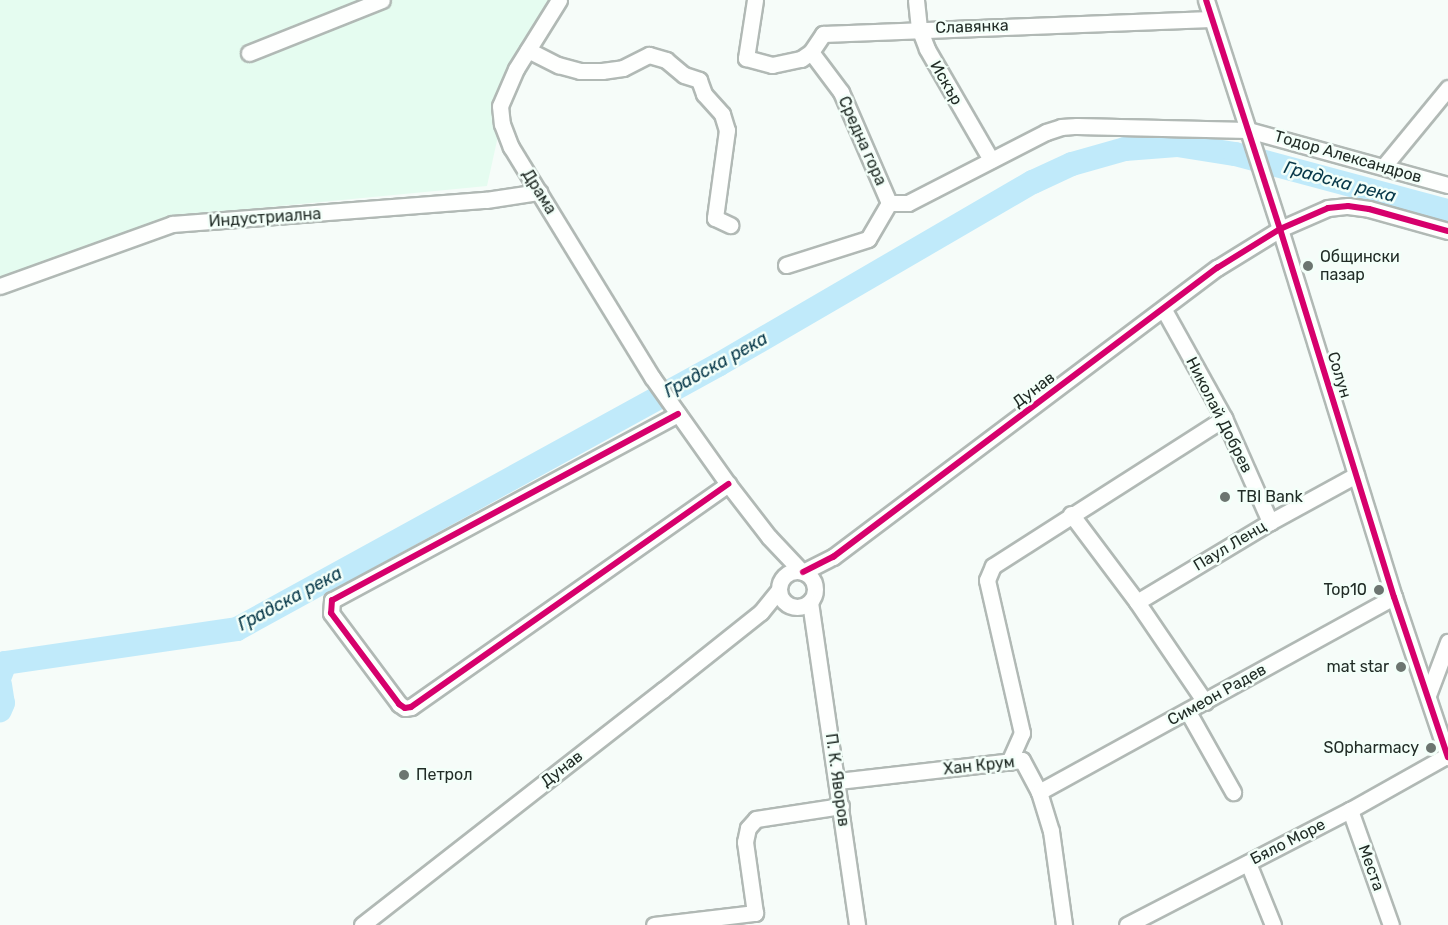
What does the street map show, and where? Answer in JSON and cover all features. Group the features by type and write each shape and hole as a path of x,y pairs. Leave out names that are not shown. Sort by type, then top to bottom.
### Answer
{"street":[{"path":"249,53 382,0"},
{"name":"Драма","path":"559,0 516,69 501,106 502,124 511,147 652,377 678,414"},
{"name":"Славянка","path":"755,0 746,58 763,64 783,65 811,52 823,34 919,28 1212,19"},
{"name":"Искър","path":"916,0 919,28 927,49 991,160"},
{"name":"Солун","path":"1206,0 1394,597 1448,756"},
{"path":"528,50 580,71 623,68 649,55 666,60 684,75 699,81 704,94 722,114 727,130 715,218 730,225"},
{"name":"Средна гора","path":"811,52 841,92 889,203"},
{"path":"1384,166 1448,88"},
{"name":"Тодор Александров","path":"889,203 908,203 1061,127 1248,130 1448,185"},
{"name":"Индустриална","path":"0,286 172,224 486,200 539,192"},
{"path":"786,265 868,239 889,203"},
{"path":"1280,229 1328,208 1348,206 1369,208 1448,231"},
{"name":"Дунав","path":"362,925 761,612 791,596 806,575 1164,310 1217,268 1280,229"},
{"name":"Николай Добрев","path":"1164,310 1224,418 1270,522"},
{"path":"678,414 332,600 331,613 399,704 411,707 728,484"},
{"name":"П. К. Яворов","path":"678,414 769,537 806,575"},
{"path":"1009,762 1022,733 987,580 993,566 1224,418"},
{"name":"Паул Ленц","path":"1137,602 1270,522 1356,475"},
{"path":"1071,514 1137,602 1205,702"},
{"name":"П. К. Яворов","path":"769,537 791,596 813,635 838,781 857,925"},
{"path":"791,596 815,592 806,575"},
{"name":"Симеон Радев","path":"1039,792 1394,597"},
{"path":"1428,695 1448,642"},
{"path":"1188,712 1233,792"},
{"name":"Бяло Море","path":"1127,925 1350,810 1448,756"},
{"name":"Хан Крум","path":"838,781 1022,760 1039,792 1051,831 1064,925"},
{"path":"654,925 755,913 745,842 748,828 756,819 841,806"},
{"name":"Места","path":"1350,810 1391,925"},
{"path":"1248,863 1273,925"}],"shaded area":[{"path":"0,0 564,0 506,100 487,186 167,217 0,279"}],"waterway":[{"name":"Градска река","path":"0,676 5,663 237,629 718,365 1033,182 1072,164 1125,149 1177,145 1235,154 1448,211"},
{"name":"Градска река","path":"0,685 3,703 0,710"}],"cycle path":[{"path":"1206,0 1394,597 1448,757"},
{"path":"803,572 833,557 1217,268 1280,229 1328,208 1348,206 1369,209 1448,231"},
{"path":"678,414 332,600 331,613 399,704 405,708 411,707 728,484"}],"place":[{"name":"Общински пазар","path":"1308,266"},
{"name":"TBI Bank","path":"1225,497"},
{"name":"Top10","path":"1379,590"},
{"name":"mat star","path":"1401,667"},
{"name":"SOpharmacy","path":"1431,748"},
{"name":"Петрол","path":"404,775"}]}
